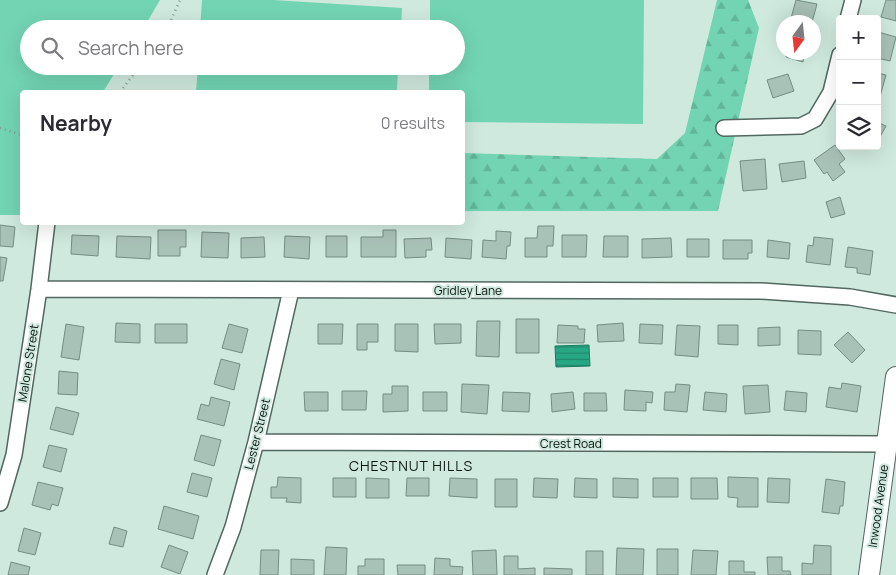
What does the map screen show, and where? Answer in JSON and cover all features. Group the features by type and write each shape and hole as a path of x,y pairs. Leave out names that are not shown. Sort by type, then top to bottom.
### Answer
{"street":[{"path":"849,15 853,0"},
{"path":"724,128 801,126 815,118 831,92 839,60"},
{"name":"Malone Street","path":"0,502 14,455 39,289 46,225"},
{"name":"Gridley Lane","path":"39,289 761,291 850,297 896,305"},
{"name":"Lester Street","path":"215,575 233,527 256,442 291,290"},
{"name":"Inwood Avenue","path":"868,575 896,377"},
{"name":"Crest Road","path":"256,442 887,444"}],"path":[{"path":"171,20 180,0"},
{"path":"122,90 133,75"},
{"path":"0,128 20,134"}],"green space":[{"path":"0,0 160,0 148,20 20,20 20,75 113,75 104,90 20,90 20,215 0,215"},
{"path":"202,0 273,0 402,8 401,20 201,20"},
{"path":"430,0 644,0 643,124 465,122 465,90 429,90 429,75 465,75 465,20 430,20"},
{"path":"717,0 748,0 759,28 718,211 465,211 465,153 657,159 685,133"},
{"path":"197,75 398,75 397,90 196,90"}],"shaded area":[{"path":"589,345 590,366 556,367 555,346"}],"building":[{"path":"796,0 817,4 814,15 792,15"},
{"path":"886,0 896,0 896,21 881,17"},
{"path":"881,33 896,37 890,61 881,59"},
{"path":"788,74 794,91 773,98 767,80"},
{"path":"881,74 886,75 881,93"},
{"path":"881,124 886,126 881,135"},
{"path":"835,145 836,150 839,150 845,159 839,164 845,172 833,181 827,172 824,174 814,160"},
{"path":"765,159 767,189 743,191 740,161"},
{"path":"804,161 806,178 782,182 779,164"},
{"path":"840,197 845,214 831,218 826,202"},
{"path":"0,225 15,227 13,247 0,246"},
{"path":"538,226 554,226 553,246 547,246 547,257 525,257 525,238 537,238"},
{"path":"158,230 186,230 186,247 180,247 180,256 158,256"},
{"path":"383,230 396,230 396,257 361,257 361,237 383,237"},
{"path":"496,231 511,232 510,246 507,246 506,259 482,257 483,240 496,241"},
{"path":"202,232 229,233 228,258 201,257"},
{"path":"72,235 99,236 98,256 71,254"},
{"path":"562,235 587,235 586,257 562,257"},
{"path":"117,236 151,237 150,259 116,257"},
{"path":"285,236 310,237 309,259 284,257"},
{"path":"326,236 347,236 347,257 326,257"},
{"path":"604,236 628,236 628,257 603,257"},
{"path":"264,237 265,257 241,258 241,238"},
{"path":"814,237 833,239 830,265 806,262 808,245 813,246"},
{"path":"431,238 432,250 426,250 426,257 405,258 404,239"},
{"path":"446,238 472,240 471,259 445,257"},
{"path":"671,238 672,257 642,258 642,239"},
{"path":"687,239 709,239 709,257 687,257"},
{"path":"723,240 752,240 752,253 748,253 748,259 723,259"},
{"path":"768,240 790,243 789,259 767,257"},
{"path":"848,247 873,251 870,275 857,273 857,268 845,267"},
{"path":"0,257 7,258 3,281 0,281"},
{"path":"516,319 539,319 539,353 516,353"},
{"path":"477,321 500,321 499,357 476,356"},
{"path":"116,323 140,324 140,343 115,342"},
{"path":"623,323 624,341 598,342 597,325"},
{"path":"66,324 84,327 79,360 61,357"},
{"path":"155,324 187,324 187,343 155,343"},
{"path":"229,324 248,329 242,353 222,348"},
{"path":"318,324 343,324 342,344 318,344"},
{"path":"357,324 378,324 378,342 367,342 367,350 357,350"},
{"path":"395,324 418,324 418,352 395,351"},
{"path":"434,324 461,324 461,343 435,344"},
{"path":"640,324 663,325 662,344 639,343"},
{"path":"558,325 578,326 578,329 585,329 584,343 557,343"},
{"path":"677,325 700,326 698,357 675,355"},
{"path":"718,325 738,325 738,345 718,344"},
{"path":"780,327 780,345 758,346 758,328"},
{"path":"798,330 821,331 821,355 798,354"},
{"path":"848,332 865,350 852,363 834,345"},
{"path":"221,359 240,364 234,390 214,384"},
{"path":"59,371 78,373 77,395 58,394"},
{"path":"842,383 861,386 857,412 826,407 829,387 841,389"},
{"path":"462,384 489,385 487,414 461,412"},
{"path":"676,384 690,385 687,412 664,410 665,392 675,392"},
{"path":"768,385 770,412 745,414 743,386"},
{"path":"392,386 408,386 408,411 383,412 383,394 392,394"},
{"path":"625,390 653,392 652,403 646,402 646,411 624,410"},
{"path":"342,391 367,391 366,410 342,410"},
{"path":"786,391 807,393 806,412 784,410"},
{"path":"304,392 328,392 328,411 305,411"},
{"path":"423,392 447,392 447,411 423,411"},
{"path":"503,392 530,393 529,412 502,411"},
{"path":"573,392 575,409 552,412 551,394"},
{"path":"705,392 727,394 726,412 703,410"},
{"path":"584,393 606,393 607,411 584,411"},
{"path":"211,397 230,402 224,426 197,419 201,404 209,406"},
{"path":"56,407 79,413 73,435 50,429"},
{"path":"201,435 221,440 214,466 194,460"},
{"path":"49,445 67,449 61,472 43,467"},
{"path":"192,473 212,478 207,497 187,492"},
{"path":"278,477 301,478 301,503 286,502 287,498 271,498 271,487 277,487"},
{"path":"728,477 758,478 758,507 737,507 738,498 728,497"},
{"path":"333,478 356,478 356,497 333,497"},
{"path":"366,478 389,479 389,498 366,498"},
{"path":"407,478 429,478 429,496 406,496"},
{"path":"450,478 477,479 477,498 449,496"},
{"path":"534,478 558,479 557,498 533,497"},
{"path":"575,478 597,479 597,498 574,497"},
{"path":"613,478 638,479 638,498 613,497"},
{"path":"653,478 678,478 678,497 653,497"},
{"path":"691,478 717,478 718,499 691,499"},
{"path":"768,478 790,479 789,503 767,502"},
{"path":"495,479 517,479 517,507 495,507"},
{"path":"826,479 845,482 843,506 840,506 839,514 822,512"},
{"path":"38,482 63,488 58,506 52,504 50,510 32,505"},
{"path":"164,506 199,516 193,539 158,529"},
{"path":"114,527 127,531 123,547 109,544"},
{"path":"24,528 41,533 35,555 18,551"},
{"path":"169,545 188,552 180,574 161,567"},
{"path":"814,545 831,546 831,575 802,575 802,563 813,564"},
{"path":"326,547 347,548 346,575 324,575"},
{"path":"617,548 644,549 643,575 616,575"},
{"path":"657,549 678,549 678,575 657,575"},
{"path":"261,550 279,550 278,575 260,575"},
{"path":"496,550 497,575 473,575 472,551"},
{"path":"693,550 718,551 716,575 691,575"},
{"path":"586,551 603,551 603,575 586,575"},
{"path":"504,556 518,556 518,569 535,568 535,575 504,575"},
{"path":"767,557 782,557 782,571 790,571 791,575 768,575"},
{"path":"435,558 450,559 450,566 463,567 462,575 434,575"},
{"path":"291,559 314,560 314,575 291,575"},
{"path":"365,559 384,559 384,575 358,575 358,566 365,566"},
{"path":"729,561 744,561 744,572 755,572 755,575 729,575"},
{"path":"11,562 30,567 28,575 8,575"},
{"path":"397,565 425,565 425,575 398,575"},
{"path":"544,568 572,569 572,575 544,575"}],"district":[{"name":"CHESTNUT HILLS","path":"411,465"}]}
